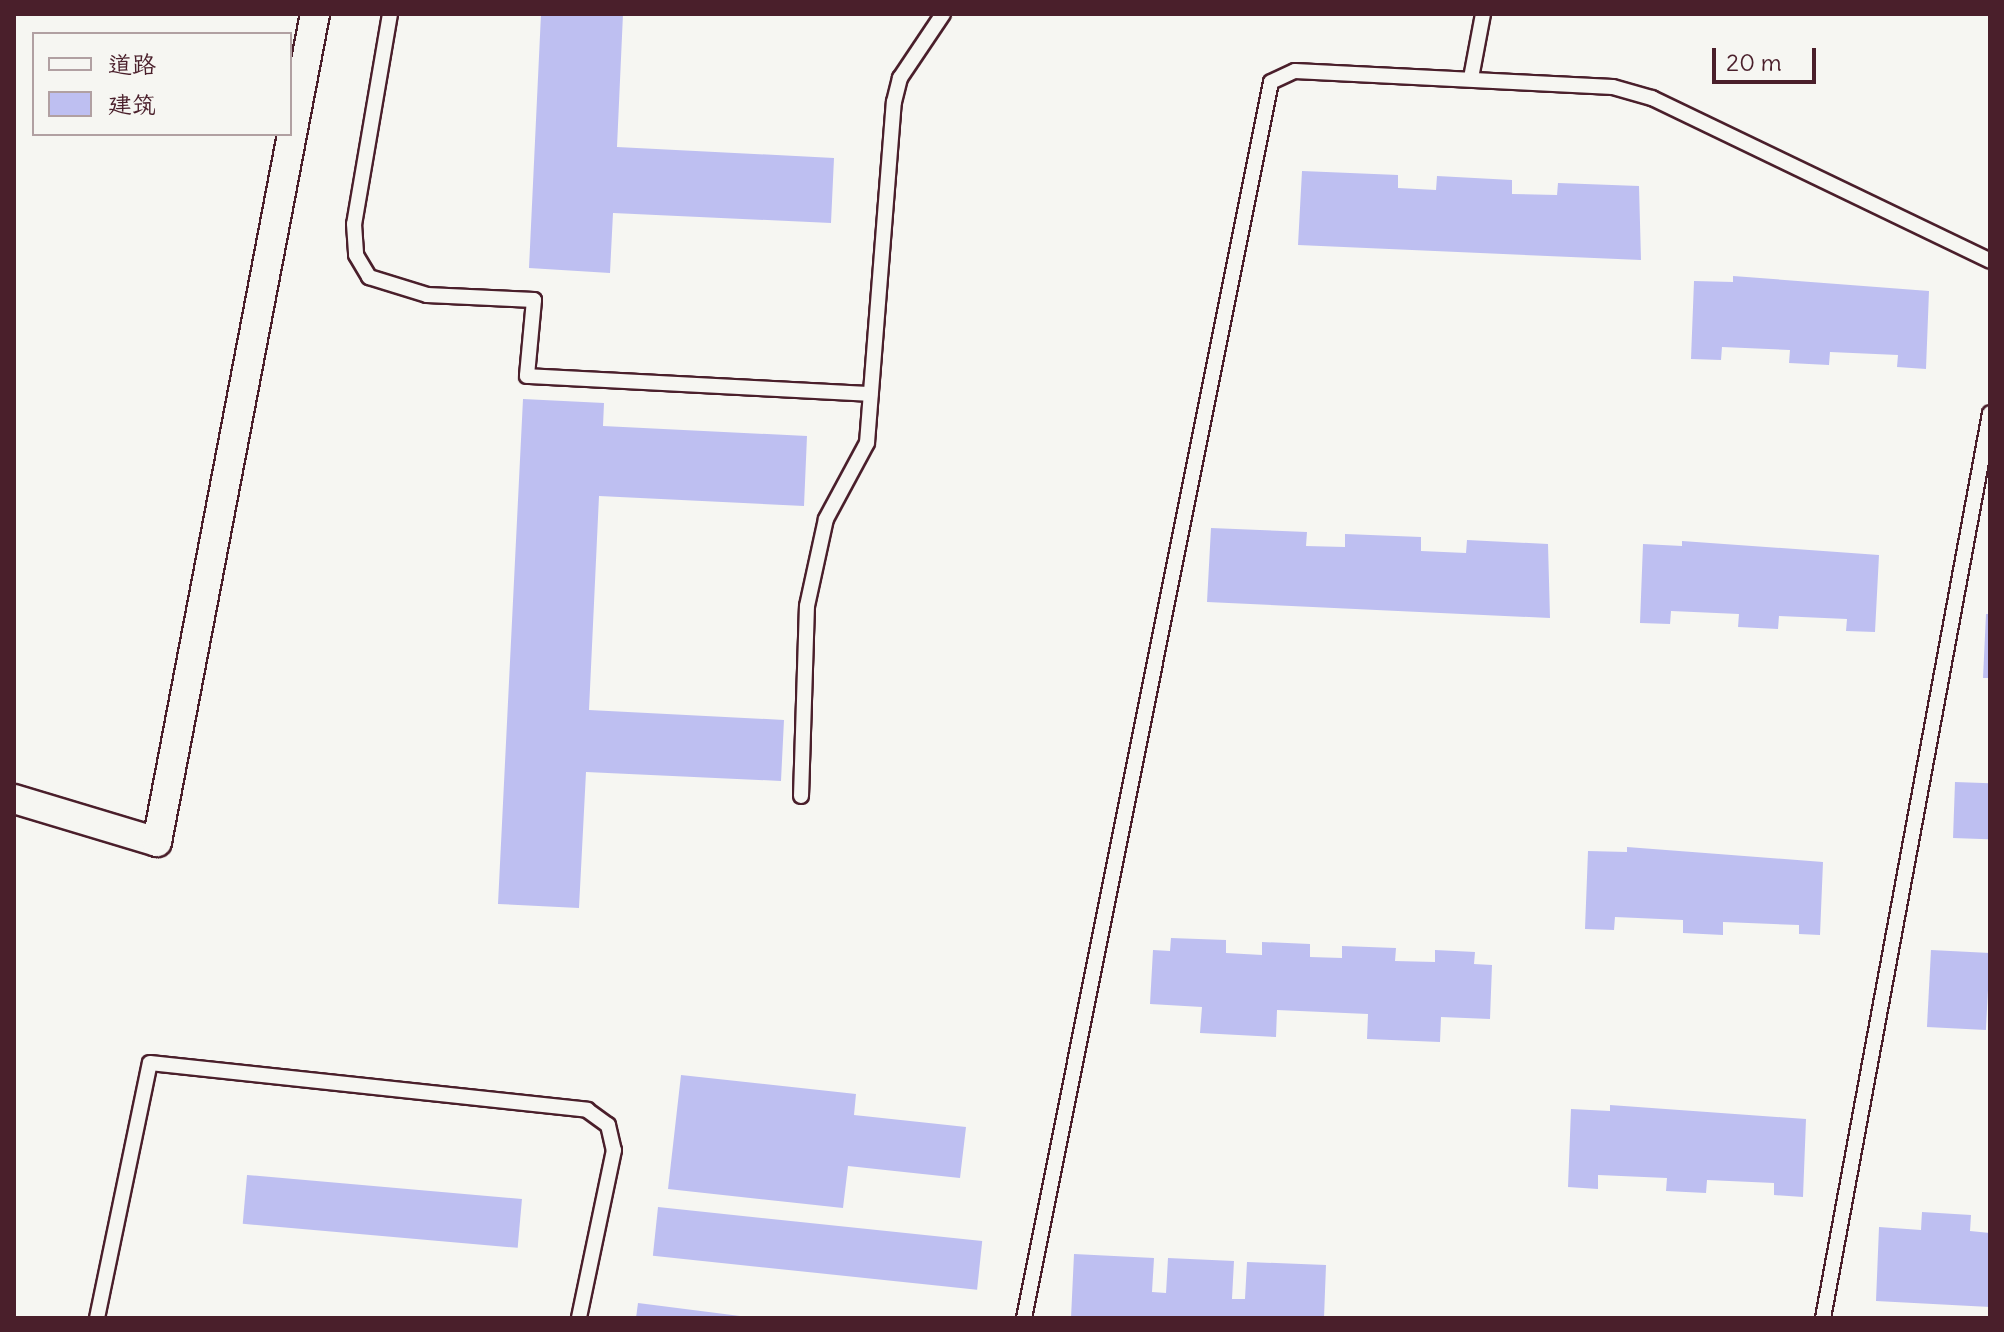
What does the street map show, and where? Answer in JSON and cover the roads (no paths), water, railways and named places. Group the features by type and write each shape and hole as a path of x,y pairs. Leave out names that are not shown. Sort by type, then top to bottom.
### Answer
{"street":[{"path":"292,135 315,14"},
{"path":"14,799 157,842 292,136"}],"lane":[{"path":"390,14 354,224 356,255 369,277 427,295 534,300 527,376 871,394"},
{"path":"801,796 807,606 826,519 867,443 894,102 900,78 943,14"},
{"path":"1471,78 1483,14"},
{"path":"1024,1318 1271,82 1295,71 1581,82 1652,98 1990,261"},
{"path":"1823,1318 1990,413"},
{"path":"97,1318 150,1063 587,1110 608,1125 614,1150 579,1318"}]}
